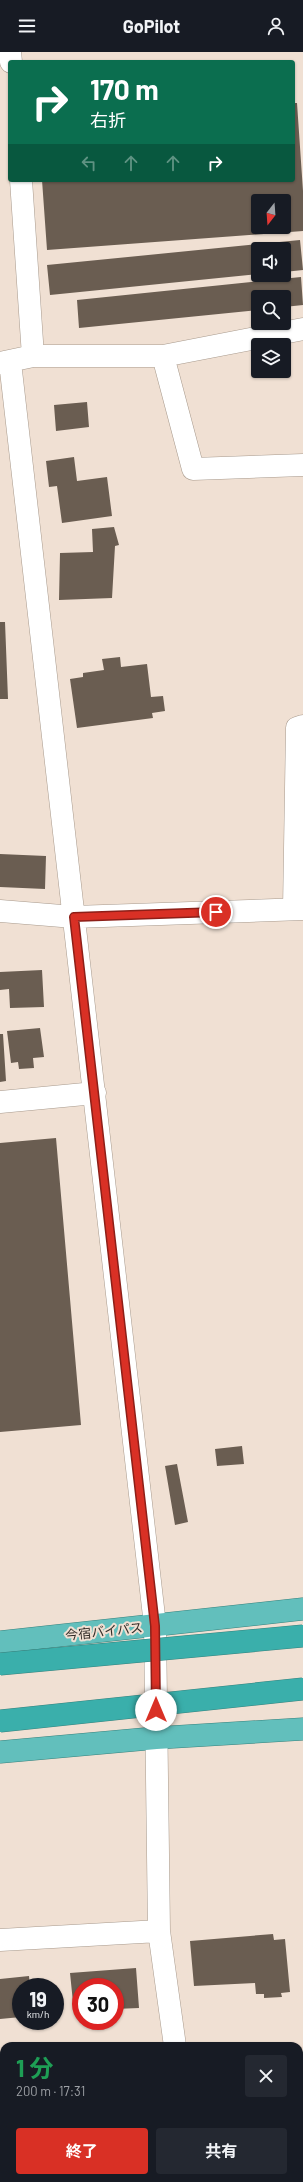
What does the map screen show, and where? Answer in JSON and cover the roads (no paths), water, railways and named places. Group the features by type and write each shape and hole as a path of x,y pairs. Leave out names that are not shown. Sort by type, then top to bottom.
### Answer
{"highway":[{"name":"今宿バイパス","path":"0,1642 303,1609"},
{"path":"0,1664 303,1636"},
{"path":"0,1721 303,1689"},
{"path":"0,1752 156,1738 303,1729"}],"street":[{"path":"21,182 33,356"},
{"path":"174,2042 159,1931 155,1626 95,1093 5,363 33,356 164,356 303,329"},
{"path":"164,356 193,469 303,465"},
{"path":"0,911 74,917 299,909 297,728 303,726"},
{"path":"0,1102 95,1093"},
{"path":"0,1940 159,1931"}]}
